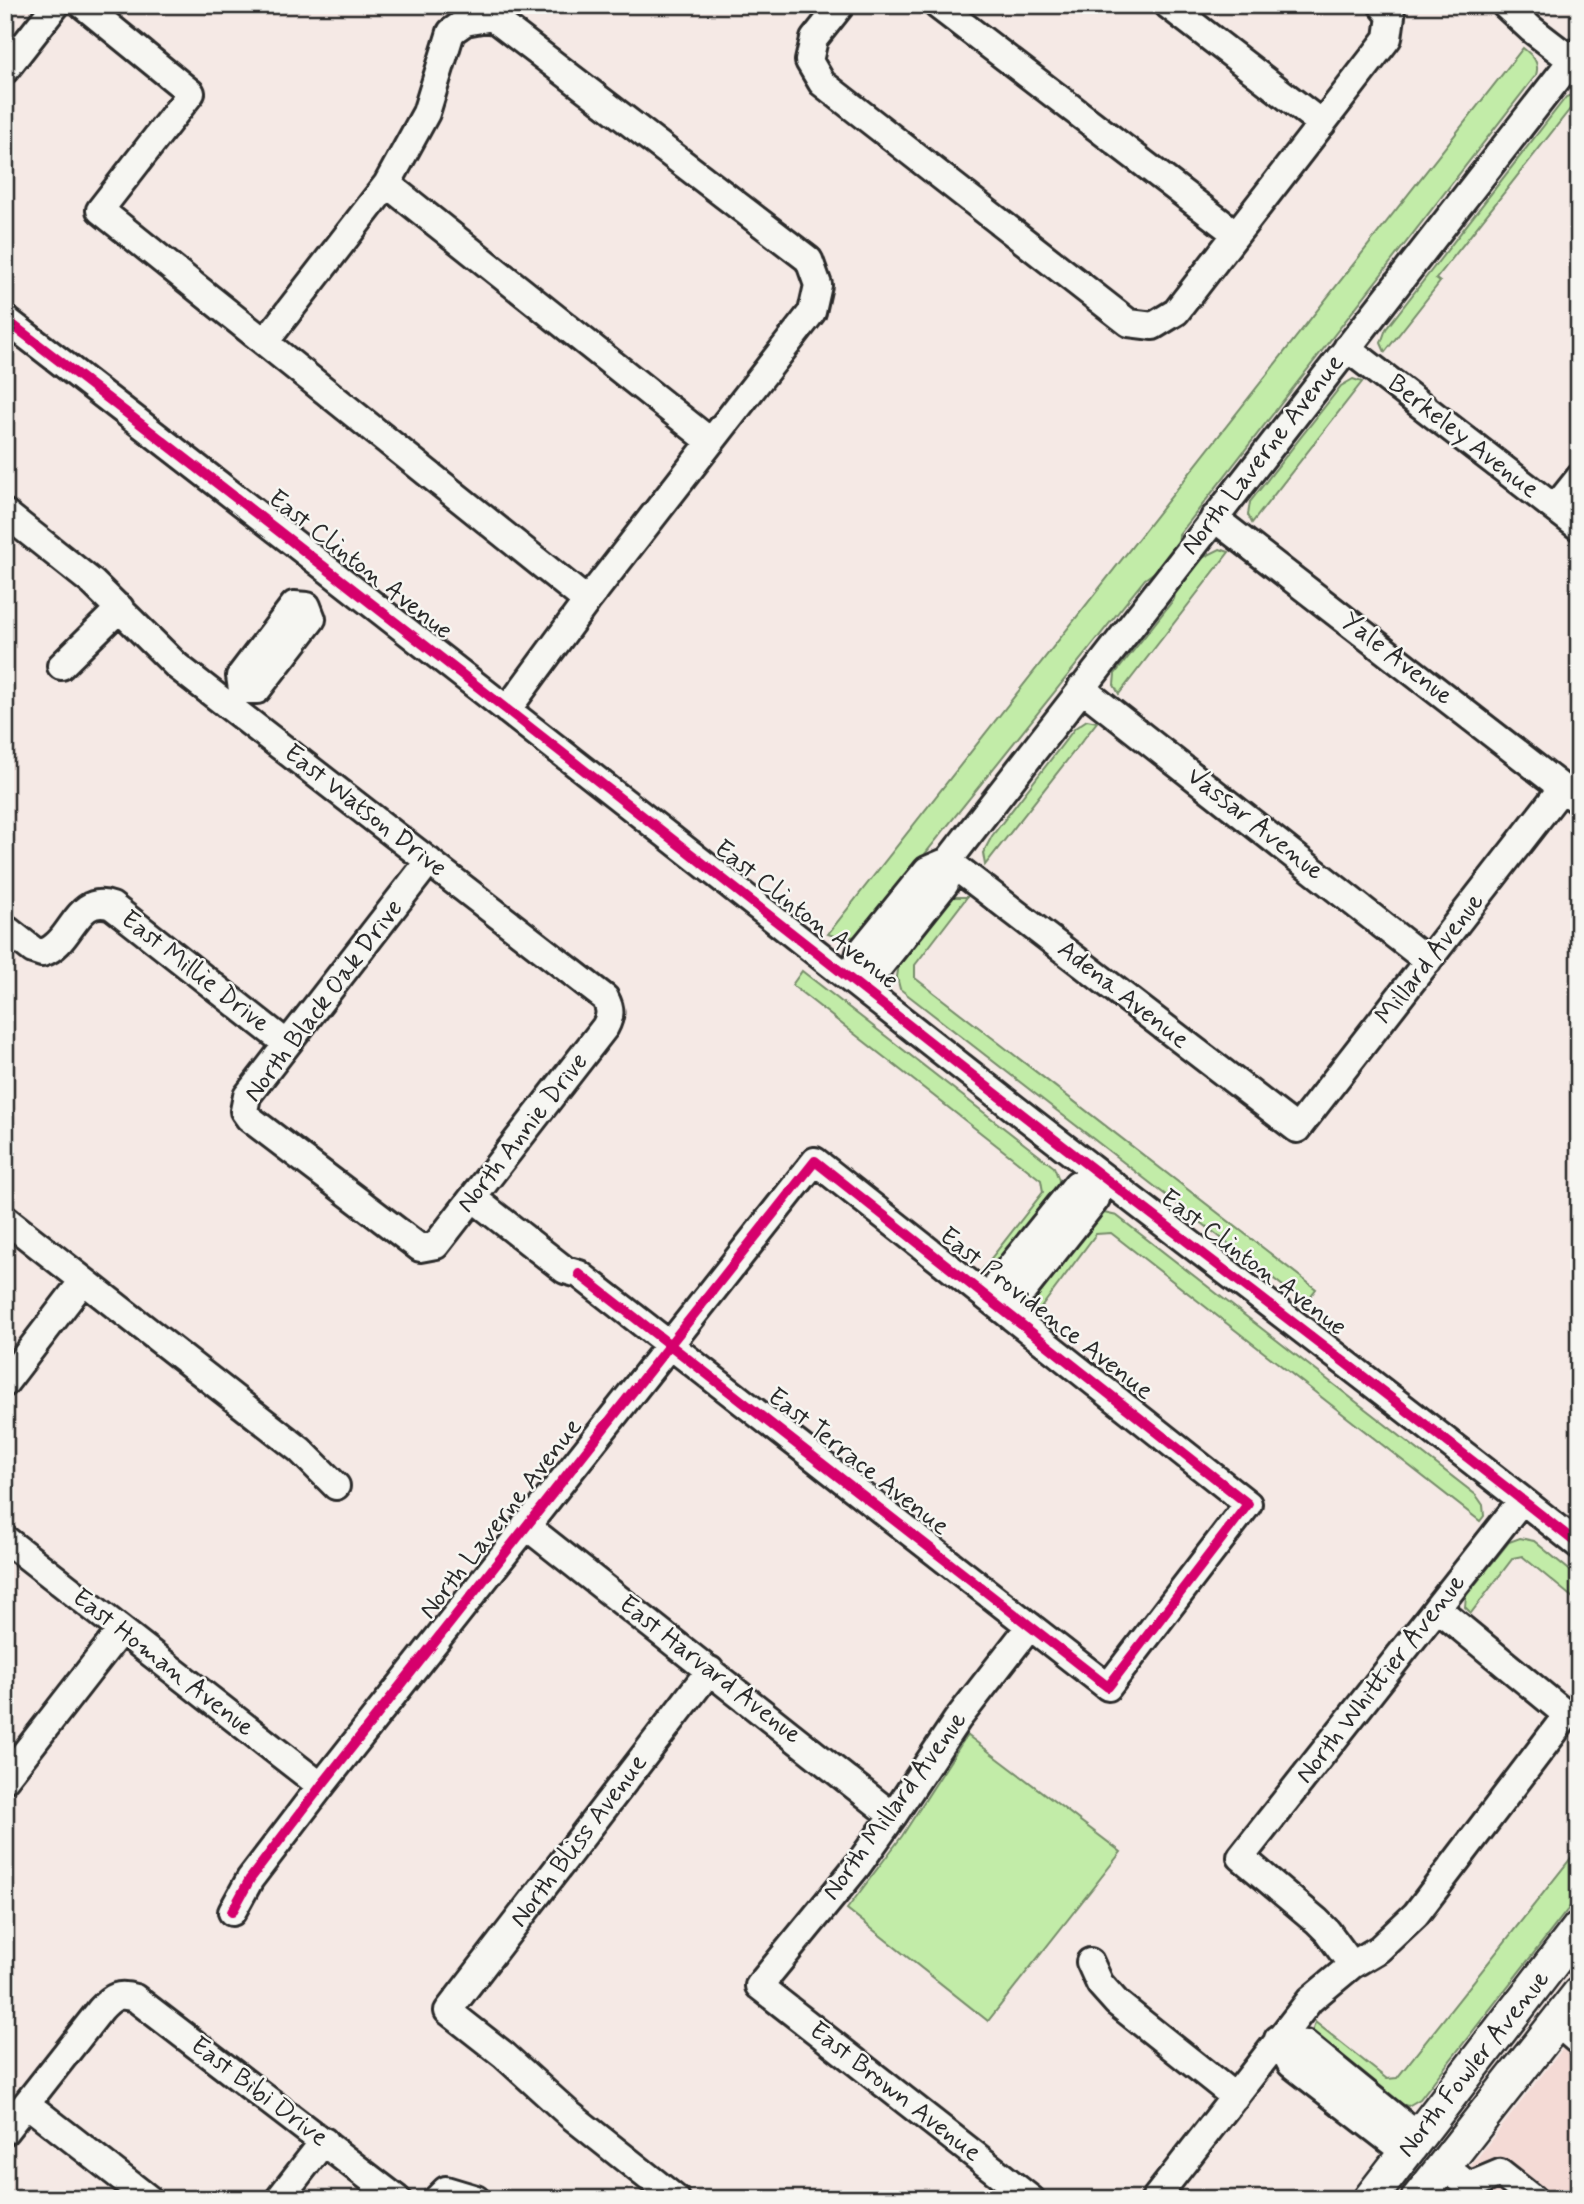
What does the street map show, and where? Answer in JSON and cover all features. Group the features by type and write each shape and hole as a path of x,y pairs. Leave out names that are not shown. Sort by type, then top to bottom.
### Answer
{"main road":[{"name":"North Fowler Avenue","path":"1370,2199 1579,1928"},
{"name":"North Fowler Avenue","path":"1418,2199 1460,2183 1567,2032 1579,1994"},
{"path":"1392,2199 1418,2165 1422,2155 1412,2145"}],"street":[{"path":"5,70 56,5"},
{"path":"83,5 191,93 100,210 587,601"},
{"path":"841,5 814,39 809,61 822,83 1129,323 1153,326 1176,312 1388,38 1391,16 1382,5"},
{"path":"937,5 1236,234"},
{"path":"1168,5 1322,124"},
{"path":"1505,5 1531,29 1576,59"},
{"path":"265,342 387,184 426,113 450,32 465,22 492,17 810,260 818,285 813,312 587,601 507,710"},
{"name":"North Laverne Avenue","path":"948,861 1347,348 1576,59"},
{"path":"387,184 711,442"},
{"name":"East Clinton Avenue","path":"5,319 333,572 1099,1174 1579,1545"},
{"name":"Berkeley Avenue","path":"1347,348 1579,527"},
{"path":"1555,508 1579,478"},
{"name":"East Watson Drive","path":"5,513 93,583 164,655 237,699 429,861 605,998 610,1013"},
{"name":"Yale Avenue","path":"1214,518 1571,794"},
{"path":"237,699 240,676 294,605 307,606 333,572"},
{"path":"61,666 120,608"},
{"name":"Vassar Avenue","path":"1081,688 1428,961"},
{"name":"Millard Avenue","path":"1297,1129 1428,961 1571,794"},
{"name":"North Black Oak Drive","path":"429,861 247,1096 244,1108 249,1118 412,1244 429,1248"},
{"path":"853,981 860,953 926,870 948,861"},
{"name":"Adena Avenue","path":"948,861 1297,1129"},
{"name":"East Millie Drive","path":"5,928 33,950 42,953 57,945 92,904 112,906 287,1044"},
{"name":"North Annie Drive","path":"429,1248 436,1245 605,1027 610,1013"},
{"name":"North Laverne Avenue","path":"232,1912 250,1879 321,1786 815,1161"},
{"name":"East Providence Avenue","path":"815,1161 1248,1504 1108,1687"},
{"path":"997,1303 1019,1296 1036,1275 1096,1199 1099,1174"},
{"name":"East Terrace Avenue","path":"473,1198 565,1270 579,1274 1108,1687"},
{"path":"5,1219 300,1450 336,1486"},
{"path":"5,1383 83,1281"},
{"name":"North Whittier Avenue","path":"1352,1965 1317,1921 1241,1857 1522,1500"},
{"name":"East Harvard Avenue","path":"525,1525 893,1816"},
{"name":"East Homan Avenue","path":"5,1539 321,1786"},
{"path":"1155,2199 1310,2000 1352,1965 1379,1949 1416,1914 1567,1715 1437,1608"},
{"name":"North Millard Avenue","path":"759,1986 858,1865 957,1720 1030,1626"},
{"path":"5,1779 121,1630"},
{"name":"North Bliss Avenue","path":"676,2199 569,2114 504,2054 449,2011 710,1670"},
{"path":"1090,1962 1100,1984 1117,2003 1235,2097"},
{"name":"East Brown Avenue","path":"759,1986 1031,2199"},
{"name":"East Bibi Drive","path":"27,2104 101,2009 111,1998 122,1994 135,1998 389,2193"},
{"path":"1279,2039 1305,2045 1412,2145"},
{"path":"5,2131 27,2104 149,2199"},
{"path":"279,2199 324,2141"},
{"path":"1460,2183 1500,2173 1533,2199"},
{"path":"442,2194 476,2199"}],"shaded area":[{"path":"1579,2028 1579,2199 1445,2199 1518,2106"}],"green space":[{"path":"1523,48 1535,60 1536,75 1179,535 1173,556 1145,579 860,935 843,939 828,934"},
{"path":"1579,94 1579,107 1574,104 1436,279 1440,282 1385,352 1381,343 1386,329 1566,97"},
{"path":"1353,379 1362,382 1252,523 1248,515 1250,502 1341,386"},
{"path":"1220,549 1229,552 1119,694 1114,685 1115,674 1174,599 1178,582 1194,562"},
{"path":"1087,720 1097,722 985,865 983,853 992,836 1075,728"},
{"path":"952,897 967,897 915,965 915,978 1316,1289 1305,1303 900,989 897,977 899,963 942,904"},
{"path":"802,971 1054,1167 1059,1180 1058,1190 997,1269 988,1272 982,1270 1043,1192 1041,1180 792,985"},
{"path":"1104,1213 1117,1216 1476,1495 1483,1505 1484,1516 1480,1521 1111,1233 1096,1234 1037,1313 1030,1305 1033,1295 1094,1216"},
{"path":"1520,1538 1534,1541 1579,1578 1579,1603 1522,1556 1513,1558 1471,1613 1465,1607 1466,1596 1509,1542"},
{"path":"967,1735 1121,1852 988,2021 847,1909 902,1836"},
{"path":"1579,1848 1579,1895 1420,2099 1408,2106 1397,2103 1319,2042 1312,2033 1315,2022 1387,2079 1397,2078"}],"cycle path":[{"path":"5,319 1000,1097 1579,1545"},
{"path":"232,1912 250,1879 321,1786 815,1161 1248,1504 1108,1687 579,1274"}]}
